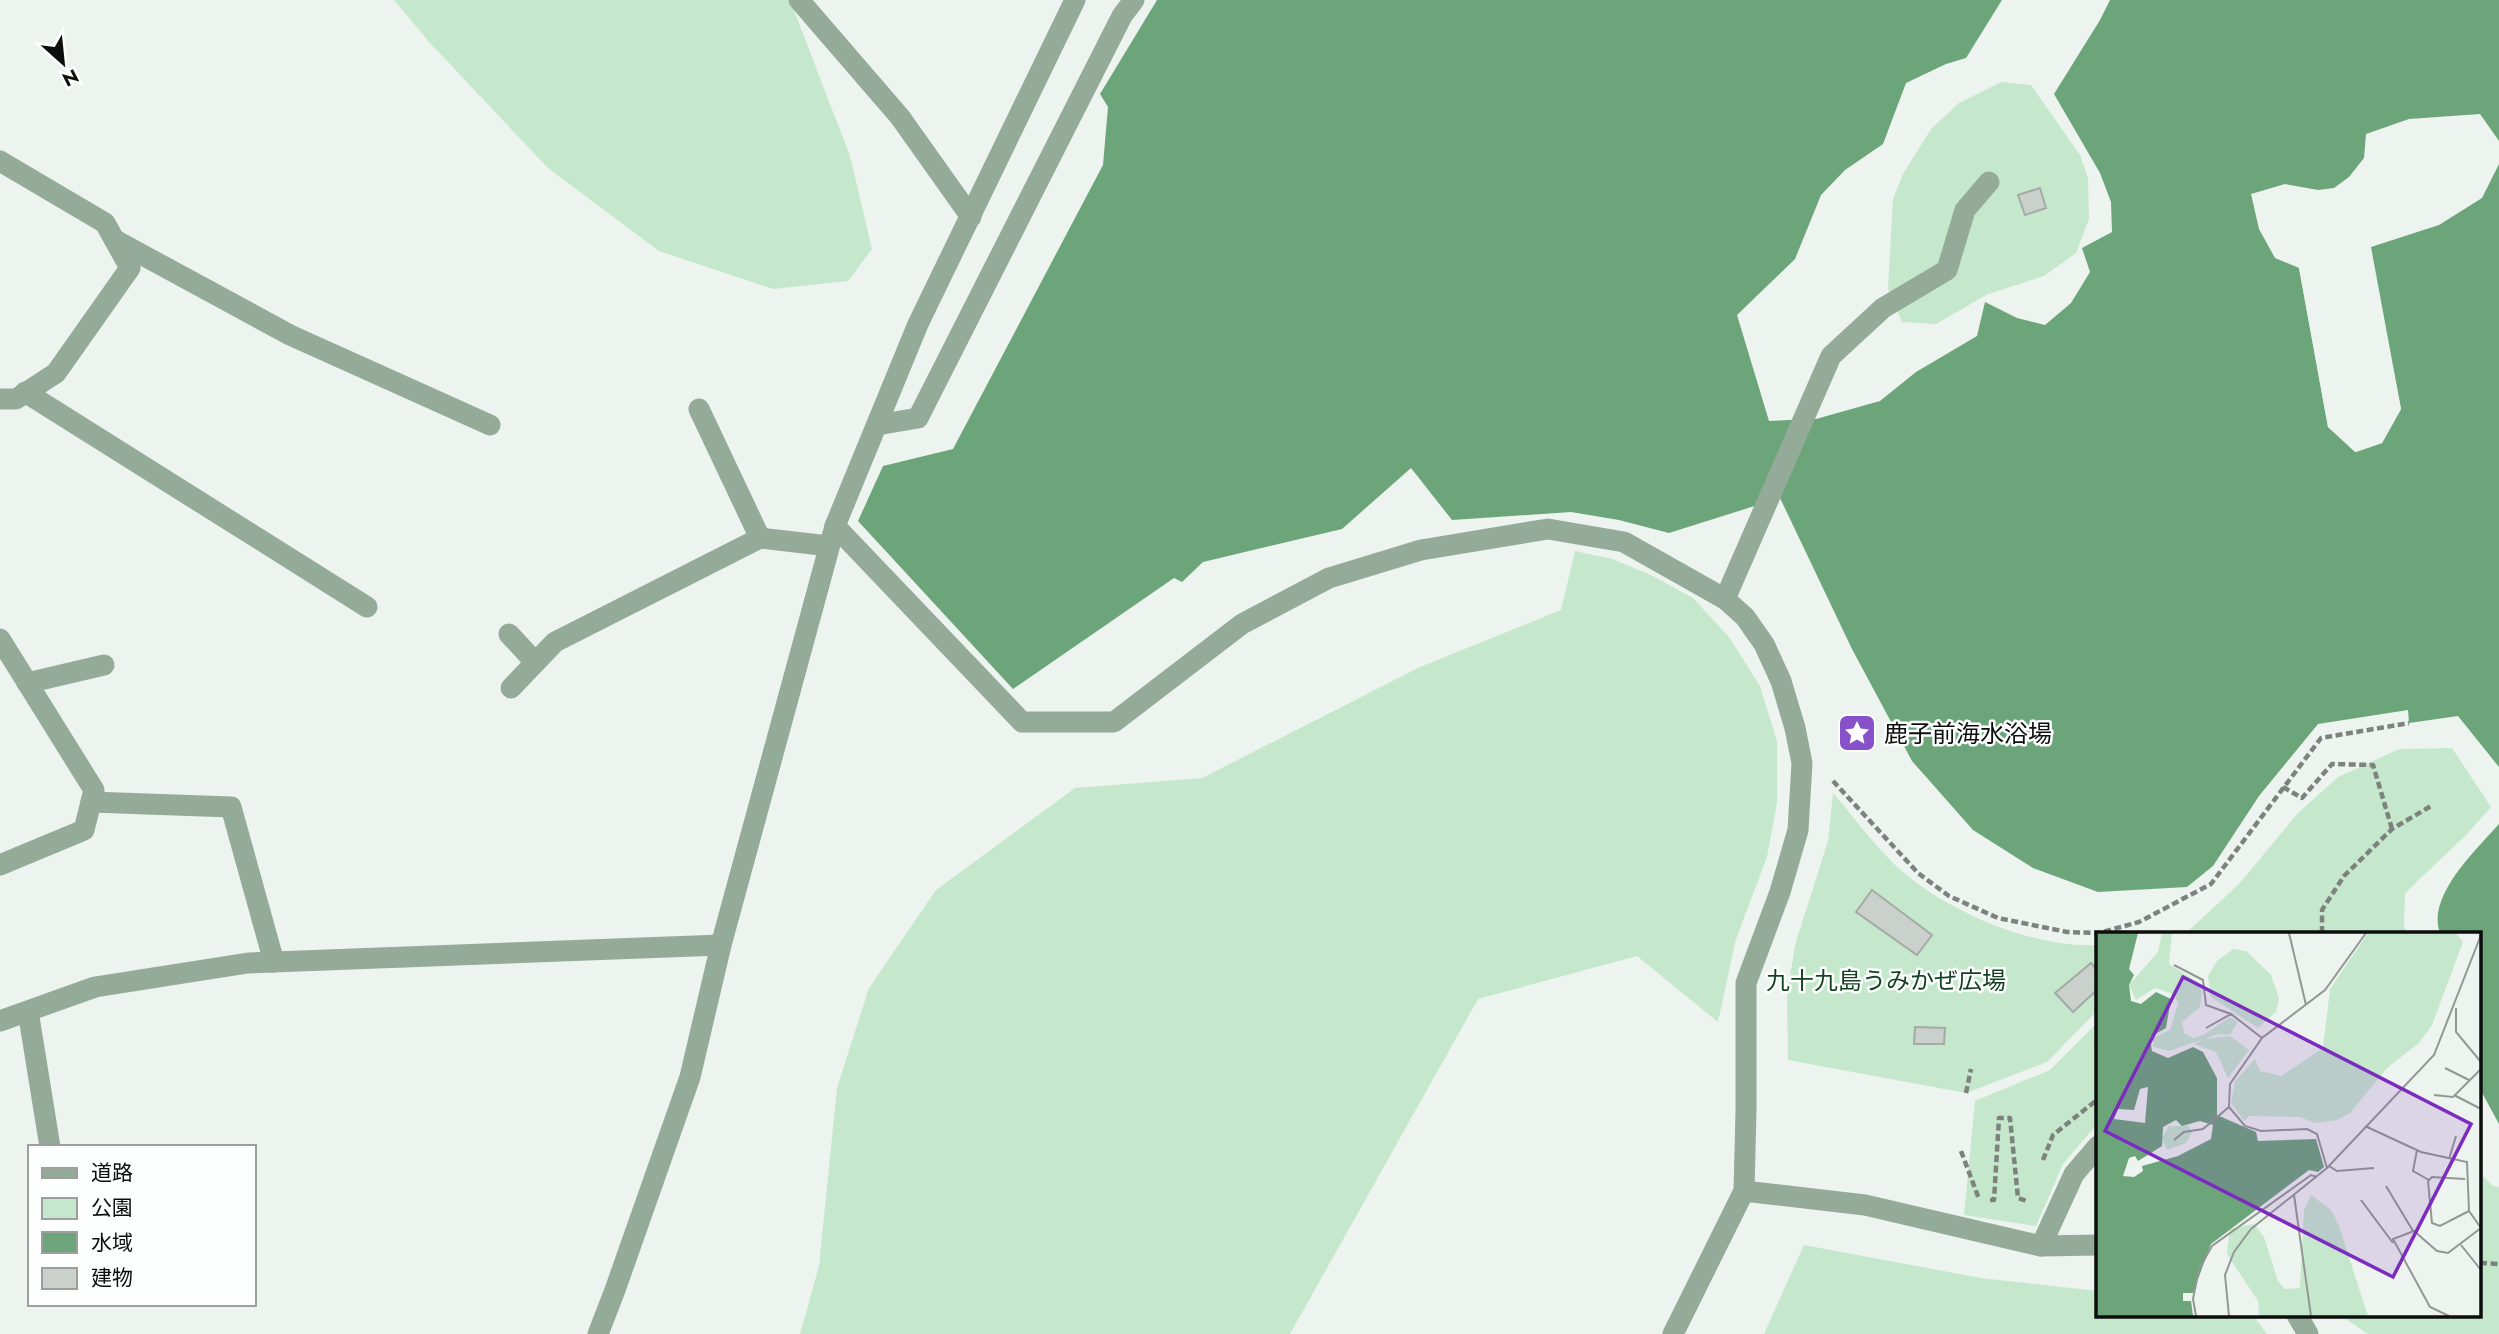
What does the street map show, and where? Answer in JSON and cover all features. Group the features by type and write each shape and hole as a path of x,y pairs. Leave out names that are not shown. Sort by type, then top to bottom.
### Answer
{"street":[{"path":"799,0 900,117 971,217"},
{"path":"597,1334 690,1077 721,945 832,536 918,324 1074,0"},
{"path":"877,425 918,418 1122,16 1134,0"},
{"path":"0,161 105,223 130,268 56,373 16,398 0,399"},
{"path":"1725,599 1831,356 1883,308 1947,270 1965,210 1989,182"},
{"path":"115,240 290,335 490,425"},
{"path":"25,392 368,607"},
{"path":"699,409 760,538"},
{"path":"511,688 555,642 760,538 832,536 1022,722 1114,722 1242,624 1329,578 1421,550 1548,529 1624,542 1725,599 1745,617 1764,644 1781,681 1796,728 1802,763 1798,830 1780,892 1745,983 1744,1191 1673,1334"},
{"path":"509,634 536,662"},
{"path":"0,639 94,790 84,830 0,865"},
{"path":"27,683 104,664"},
{"path":"91,802 231,807 274,962"},
{"path":"0,1021 95,987 248,963 721,945"},
{"path":"28,1011 50,1145"},
{"path":"2041,1246 2074,1174 2096,1148"},
{"path":"1744,1191 1865,1205 2041,1246 2096,1245"},
{"path":"2298,1316 2308,1334"}],"path":[{"path":"2103,932 2139,922 2211,884 2320,738 2409,723"},
{"path":"1802,763 1826,774 1918,873 1949,896 1998,918 2067,932 2096,933"},
{"path":"2283,787 2302,798 2332,764 2373,765 2392,829"},
{"path":"2322,932 2322,910 2344,876 2392,829 2431,806"},
{"path":"1966,1093 1971,1069"},
{"path":"2040,1168 2053,1135 2096,1101"},
{"path":"1961,1151 1979,1200 1994,1200 2000,1118 2010,1118 2018,1198 2027,1202 2031,1191"}],"green space":[{"path":"394,0 790,0 850,156 872,249 848,281 773,289 659,251 548,168 430,43"},
{"path":"2001,82 2031,85 2080,155 2088,178 2089,219 2076,253 2044,276 1988,294 1936,324 1902,322 1888,288 1893,199 1903,174 1931,129 1959,103"},
{"path":"1575,551 1612,559 1651,575 1693,598 1729,637 1760,686 1777,741 1777,803 1767,857 1736,939 1718,1022 1637,956 1478,999 1290,1334 800,1334 819,1266 837,1088 869,988 936,890 1075,788 1202,778 1420,667 1561,610"},
{"path":"2452,748 2491,807 2465,836 2405,893 2406,932 2187,932 2240,883 2297,814 2338,777 2399,749"},
{"name":"九十九島うみかぜ広場","path":"1833,793 1893,863 1936,896 1988,923 2017,933 2072,945 2096,945 2096,1012 2047,1062 1966,1093 1788,1060 1787,996 1795,945 1828,841"},
{"path":"2096,1024 2096,1125 2063,1164 2036,1226 1964,1215 1975,1101 2050,1070"},
{"path":"2482,1175 2493,1186 2499,1187 2499,1334 2368,1334 2341,1316 2482,1316"},
{"path":"1804,1245 1981,1278 2096,1291 2096,1316 2254,1316 2267,1334 1764,1334"}],"water":[{"path":"1157,0 2002,0 1966,58 1946,64 1906,83 1883,144 1845,170 1821,195 1795,259 1737,315 1769,421 1816,419 1880,401 1916,372 1977,336 1985,302 2017,318 2045,325 2071,303 2090,272 2082,248 2112,232 2111,202 2100,173 2054,94 2110,0 2499,0 2499,141 2480,114 2409,119 2366,134 2364,158 2349,177 2334,188 2318,190 2285,184 2251,194 2259,229 2275,258 2299,268 2328,427 2356,452 2382,443 2401,409 2371,247 2439,225 2482,198 2499,164 2499,767 2458,716 2409,723 2408,710 2318,724 2259,796 2213,866 2187,887 2098,892 2033,868 1973,830 1912,761 1852,649 1780,498 1669,533 1619,520 1571,512 1452,520 1411,468 1342,529 1203,562 1182,582 1174,578 1013,689 858,521 883,466 953,449 1103,165 1108,107 1100,94"},
{"path":"2499,824 2499,1124 2482,1093 2482,932 2440,932 2438,919 2440,904 2447,889 2467,860"}],"pier":[{"path":"2369,244 2401,409 2382,443 2355,452 2328,427 2299,268 2303,266 2331,425 2356,448 2380,440 2397,408 2367,248"}],"building":[{"path":"2040,188 2046,208 2025,215 2018,195"},
{"path":"1872,890 1932,935 1917,955 1856,912"},
{"path":"2091,963 2096,969 2096,991 2073,1012 2055,993"},
{"path":"1915,1027 1945,1028 1944,1044 1914,1044"}],"place":[{"name":"鹿子前海水浴場","path":"1857,733"}]}
